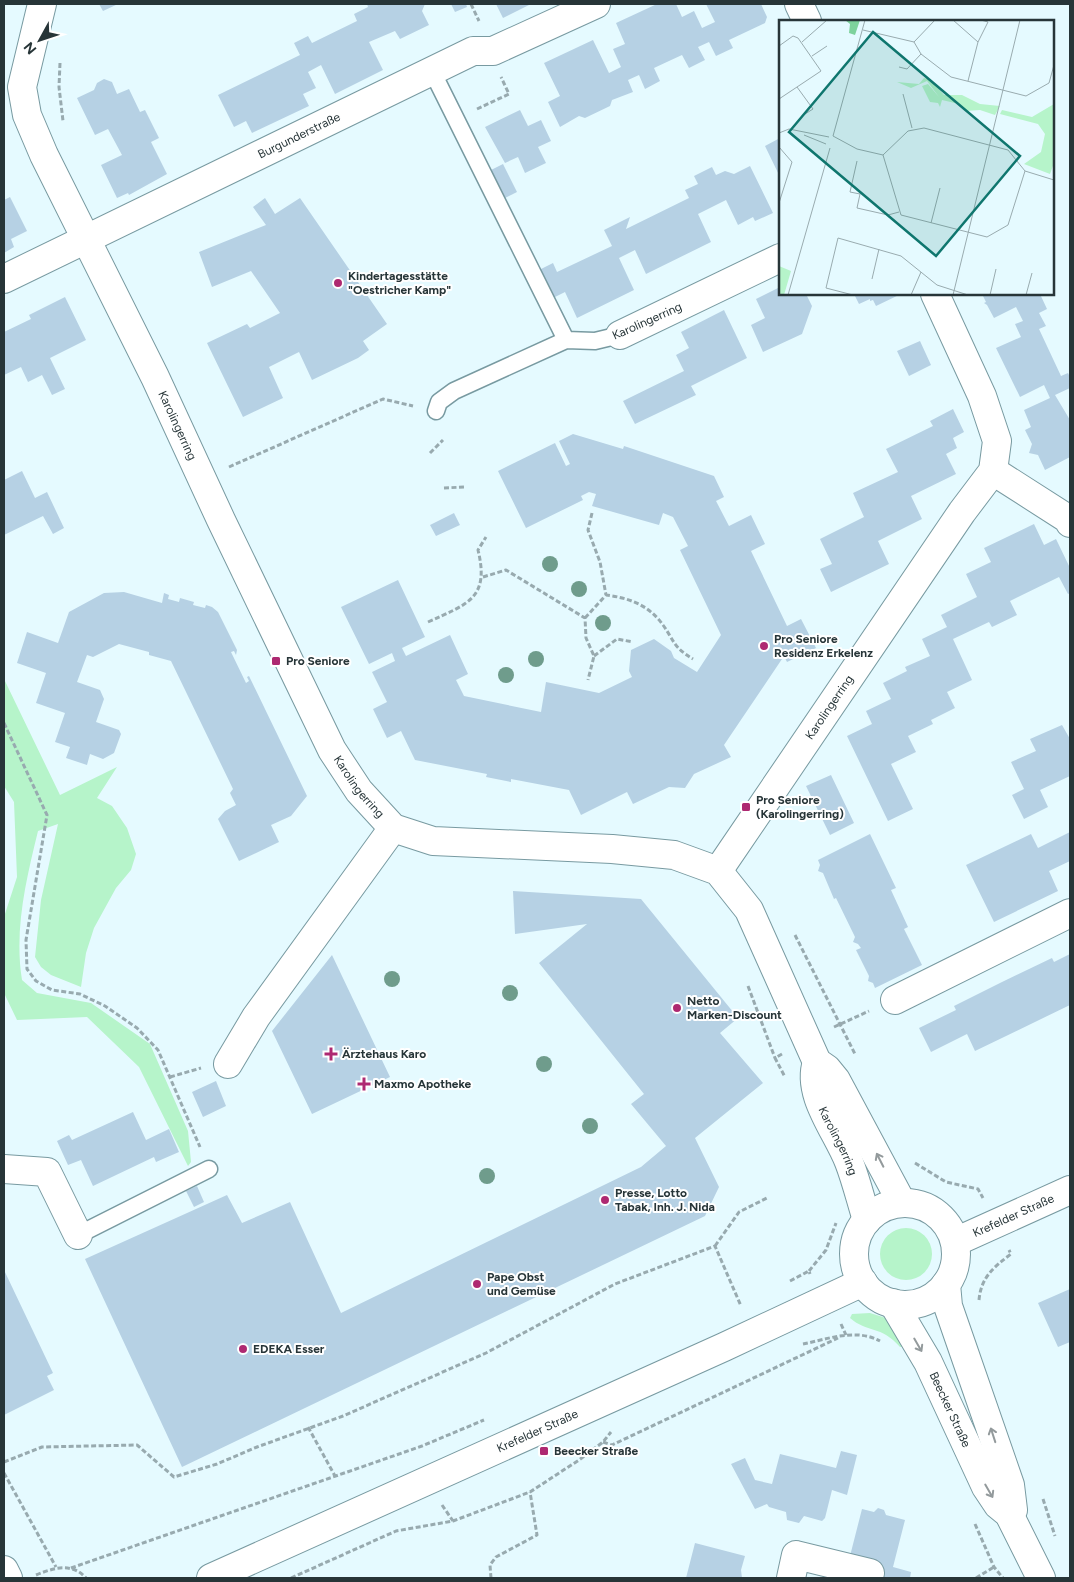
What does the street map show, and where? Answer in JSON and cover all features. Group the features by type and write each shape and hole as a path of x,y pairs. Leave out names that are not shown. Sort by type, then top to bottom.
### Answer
{"street":[{"name":"Karolingerring","path":"42,4 22,87 27,115 85,238 155,377 221,520 332,750 359,791 394,828 433,842 612,849 674,854 718,871 749,910 817,1062 827,1069 836,1080 902,1203"},
{"name":"Burgunderstraße","path":"4,279 85,238 472,52 493,51 596,4"},
{"path":"799,4 807,20"},
{"name":"Karolingerring","path":"620,336 779,258"},
{"name":"Karolingerring","path":"718,871 957,520 993,471 997,441 982,396 935,295"},
{"path":"993,471 1068,519 1070,523"},
{"name":"Karolingerring","path":"228,1064 256,1017 394,828"},
{"path":"895,1000 1070,913"},
{"name":"Karolingerring","path":"817,1062 814,1082 828,1119 849,1162 867,1220"},
{"path":"4,1169 47,1172 78,1235"},
{"name":"Krefelder Straße","path":"955,1242 1070,1190"},
{"path":"902,1203 916,1204 929,1208 949,1228 955,1242 955,1266 946,1284 936,1294 924,1301 909,1304 893,1303 875,1294 863,1282 855,1262 858,1234 867,1220 880,1210 902,1203"},
{"name":"Krefelder Straße","path":"211,1578 724,1347 863,1282"},
{"path":"946,1284 948,1306 1010,1485 1014,1502 1013,1510 1009,1514"},
{"name":"Beecker Straße","path":"893,1303 928,1362 986,1488 1004,1512 1009,1514 1041,1578"},
{"path":"791,1578 796,1555 870,1573"},
{"path":"4,1570 8,1578"}],"lane":[{"path":"432,71 566,340"},
{"name":"Karolingerring","path":"436,412 439,402 454,391 566,340 595,341 620,336"},
{"path":"78,1235 209,1169"}],"path":[{"path":"456,119 509,94 488,52"},
{"path":"60,58 58,87 64,124"},
{"path":"223,461 226,468 383,399 436,412"},
{"path":"430,453 442,440"},
{"path":"444,488 464,487"},
{"path":"592,513 588,530 600,562 606,594"},
{"path":"483,577 478,550 486,537"},
{"path":"428,622 458,608 471,599 483,577 498,570 506,570 585,618"},
{"path":"588,680 594,656 586,638 585,618 606,594"},
{"path":"606,594 643,605 664,626 678,650 693,659"},
{"path":"594,656 617,639 633,642"},
{"path":"4,723 47,815 26,940 27,969 36,981 52,990 80,994 106,1006 137,1028 158,1050 209,1169"},
{"path":"792,930 856,1057"},
{"path":"747,983 775,1058"},
{"path":"907,1156 946,1182 978,1188"},
{"path":"4,1462 42,1447 137,1445 174,1477 217,1464 343,1416 486,1353 615,1284 715,1246 739,1212 768,1198"},
{"path":"715,1246 742,1306"},
{"path":"979,1305 980,1289 985,1278 993,1267 1011,1254"},
{"path":"784,1284 809,1271 824,1299 847,1334"},
{"path":"733,1310 750,1302"},
{"path":"603,1442 612,1445 847,1334"},
{"path":"801,1345 847,1334 871,1336 884,1343"},
{"path":"29,1578 56,1567 71,1568 422,1446 494,1416"},
{"path":"308,1428 335,1476"},
{"path":"291,1578 396,1531 453,1521 530,1492 579,1460 603,1442 609,1433 618,1428"},
{"path":"4,1474 56,1567"},
{"path":"491,1578 490,1565 496,1557 537,1535 530,1492"},
{"path":"976,1578 994,1567"},
{"path":"71,1568 86,1578"}],"green space":[{"path":"4,679 60,795 117,767 97,798 112,806 127,828 136,854 131,870 116,888 94,928 86,953 81,987 51,975 41,967 35,957 41,900 58,824 38,831 22,905 19,943 22,980 37,993 91,1003 150,1044 188,1131 191,1162 188,1166 139,1067 87,1017 17,1020 4,993 4,917 17,877 14,802 4,786"},
{"path":"901,1228 911,1228 925,1235 932,1249 932,1259 925,1273 911,1280 901,1280 891,1276 884,1269 880,1259 880,1249 884,1239 891,1232"},
{"path":"870,1313 886,1318 906,1346 900,1347 887,1335 862,1326 850,1318 852,1314"}],"building":[{"path":"99,4 118,4 103,11"},
{"path":"367,4 425,4 422,11 429,25 400,39 395,31 369,42 383,70 335,94 321,65 308,72 316,88 303,94 309,106 252,133 246,121 234,127 218,95 300,55 294,43 308,36 312,43 357,21 354,14 368,7"},
{"path":"451,4 466,4 467,7 455,12"},
{"path":"496,4 531,4 503,18"},
{"path":"657,4 676,4 682,17 694,11 702,28 715,22 706,4 761,4 767,17 765,23 729,40 733,48 716,56 709,42 698,47 705,60 689,68 682,55 669,61 654,68 660,81 645,89 639,75 628,80 633,92 612,100 610,106 585,118 579,116 560,127 548,102 560,96 544,63 593,40 609,73 621,67 613,49 625,44 616,23"},
{"path":"104,79 112,82 117,94 129,89 140,112 145,110 159,138 151,142 167,174 129,195 128,193 117,198 101,165 122,155 108,129 95,135 77,98 94,90 97,83"},
{"path":"520,110 528,126 541,120 551,141 538,147 546,163 525,173 518,157 505,163 485,127"},
{"path":"779,139 779,175 765,146"},
{"path":"503,164 517,192 505,198 491,170"},
{"path":"750,166 773,213 755,221 753,217 738,225 726,200 698,214 711,242 646,274 635,250 619,258 634,290 577,318 565,292 553,298 539,270 553,263 557,272 612,246 604,230 630,217 626,229 689,198 685,190 698,184 694,176 712,167 716,175 725,171 734,174"},
{"path":"10,197 27,231 11,239 14,247 4,253 4,200"},
{"path":"265,198 275,214 300,198 387,324 363,341 369,350 358,358 312,380 299,352 269,367 283,398 243,417 207,343 247,324 250,328 280,313 251,271 212,287 199,252 266,225 253,207"},
{"path":"779,288 779,295 806,295 812,306 802,334 763,352 751,325 765,318 756,299"},
{"path":"854,295 899,295 876,306 873,300 870,301 870,299 859,304"},
{"path":"982,295 1040,295 1047,309 1039,313 1046,326 1039,329 1061,376 1068,373 1070,377 1070,388 1055,395 1070,420 1070,457 1045,470 1038,455 1029,453 1032,444 1025,430 1031,427 1024,410 1050,398 1044,385 1020,397 996,348 1021,337 1015,324 1023,321 1016,307 994,318 984,303 986,302"},
{"path":"65,297 86,340 50,358 65,389 52,395 42,375 28,382 21,367 4,375 4,332 31,319 29,315"},
{"path":"724,310 747,358 691,386 696,395 635,424 623,401 684,371 676,355 689,348 681,332"},
{"path":"920,341 931,365 909,376 897,351"},
{"path":"953,409 964,432 953,438 957,448 946,454 956,474 911,496 922,519 878,541 889,564 831,592 820,569 832,564 820,539 864,517 853,493 898,472 886,449 933,426 930,421"},
{"name":"Pro Seniore Residenz Erkelenz","path":"573,434 623,449 624,446 714,476 724,497 716,501 729,526 751,515 765,544 751,551 787,626 801,619 816,648 787,662 784,656 724,745 731,757 694,774 685,788 669,787 633,804 627,792 581,815 569,790 511,779 511,782 486,777 487,774 415,760 401,731 387,738 373,709 387,702 372,672 395,661 392,653 369,664 341,607 398,580 425,637 402,648 406,656 450,635 468,674 456,680 464,696 541,712 546,682 599,693 632,677 629,671 631,650 654,639 671,651 674,658 697,672 721,635 680,550 688,546 673,517 663,513 659,525 592,506 596,494 589,492 581,496 583,500 526,528 498,471 555,443 566,466 570,464 559,441"},
{"path":"22,471 35,498 47,492 64,528 53,534 43,516 4,535 4,480"},
{"path":"454,513 460,525 436,536 430,525"},
{"path":"1034,524 1044,545 1056,539 1070,568 1070,593 1068,594 1059,577 1010,601 1017,615 992,627 989,622 953,639 972,680 947,692 955,708 931,720 933,724 908,736 916,752 891,764 913,809 888,821 847,736 872,724 866,711 891,699 883,683 907,671 905,667 930,656 922,639 947,627 941,615 977,597 966,574 991,562 984,548"},
{"path":"124,592 162,603 164,593 169,595 168,599 179,602 180,598 194,602 193,605 205,608 206,605 212,607 218,612 237,650 236,655 234,651 231,652 246,683 249,681 247,677 249,676 307,796 291,816 271,825 279,842 239,861 218,819 225,811 236,805 230,793 233,789 171,661 149,655 149,652 119,644 93,657 87,655 77,682 100,690 104,699 96,722 119,730 121,734 114,753 103,759 90,754 87,765 66,758 70,747 55,742 65,713 36,703 46,673 17,663 27,632 58,643 69,612 104,593"},
{"path":"1062,725 1070,739 1070,776 1040,790 1048,807 1024,819 1012,795 1024,789 1011,762 1036,751 1030,739"},
{"path":"831,775 854,823 830,835 806,786"},
{"path":"1070,832 1070,861 1049,871 1058,891 994,922 966,865 1031,834 1038,848"},
{"path":"870,834 896,888 891,890 908,927 904,929 922,965 875,988 873,983 868,981 869,976 856,950 861,948 853,942 855,937 836,898 834,899 823,873 818,871 820,865 818,860"},
{"path":"513,891 641,899 738,1018 720,1033 763,1083 695,1138 719,1187 705,1216 182,1467 85,1259 227,1195 242,1223 290,1202 341,1313 641,1167 666,1146 631,1104 644,1094 539,963 587,924 515,934"},
{"path":"1070,954 1070,1005 975,1051 967,1034 931,1052 919,1028 956,1010 954,1006 1002,982 1052,958 1054,962"},
{"name":"Ärztehaus Karo","path":"332,955 390,1077 312,1114 272,1031"},
{"path":"216,1081 226,1106 203,1117 192,1092"},
{"path":"133,1112 146,1140 169,1129 179,1152 156,1162 154,1157 93,1186 81,1160 68,1165 57,1141 69,1135 72,1140"},
{"path":"197,1186 204,1202 194,1207 186,1191"},
{"path":"4,1270 53,1373 47,1376 54,1390 4,1415"},
{"path":"1070,1289 1070,1342 1058,1347 1038,1303"},
{"path":"841,1451 857,1455 847,1495 832,1490 825,1518 822,1521 804,1516 799,1523 787,1520 786,1512 769,1507 767,1504 755,1509 731,1464 745,1458 755,1480 772,1484 780,1454 836,1468"},
{"path":"878,1508 884,1510 886,1515 905,1520 893,1567 911,1572 910,1578 879,1578 883,1565 850,1556 862,1509 874,1512"},
{"path":"695,1543 745,1556 741,1570 742,1578 686,1578"}],"place":[{"name":"Kindertagesstätte \"Oestricher Kamp\"","path":"338,283"},
{"name":"Pro Seniore Residenz Erkelenz","path":"764,646"},
{"name":"Pro Seniore","path":"276,661"},
{"name":"Pro Seniore (Karolingerring)","path":"746,807"},
{"name":"Netto Marken-Discount","path":"677,1008"},
{"name":"Ärztehaus Karo","path":"331,1054"},
{"name":"Maxmo Apotheke","path":"364,1084"},
{"name":"Presse, Lotto Tabak, Inh. J. Nida","path":"605,1200"},
{"name":"Pape Obst und Gemüse","path":"477,1284"},
{"name":"EDEKA Esser","path":"243,1349"},
{"name":"Beecker Straße","path":"544,1451"}]}
